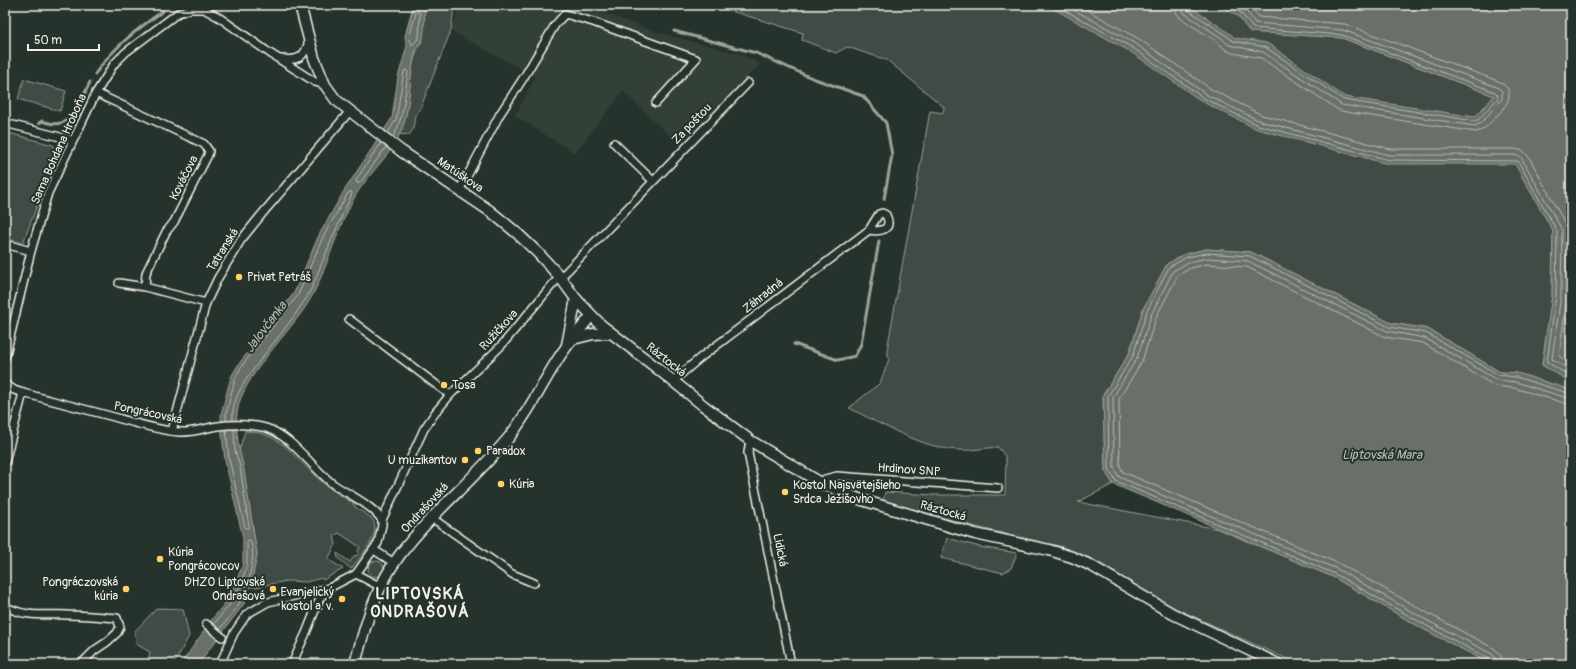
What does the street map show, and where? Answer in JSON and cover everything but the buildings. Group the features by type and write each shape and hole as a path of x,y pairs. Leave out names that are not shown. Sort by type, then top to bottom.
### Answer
{"main road":[{"path":"300,5 314,58 325,85"},
{"name":"Matúškova","path":"325,85 336,100 377,133 490,211 518,234 560,277 591,316 610,333"},
{"name":"Ondrašovská","path":"570,342 576,299"},
{"name":"Ondrašovská","path":"355,664 368,618 381,587 394,563 432,518 510,435 524,416 570,342 591,316"},
{"path":"570,342 593,334 610,333"},
{"name":"Ráztocká","path":"610,333 752,441 821,483 859,499 974,534 1066,555 1090,565 1173,614 1278,664"}],"street":[{"name":"Matúškova","path":"185,10 197,8 209,11 315,82 325,85"},
{"name":"Sama Bohdana Hroboňa","path":"5,353 31,251 46,200 72,140 96,92 114,64 126,52 174,16 185,10"},
{"path":"459,190 500,114 555,25 565,14 593,22 696,60 656,102"},
{"path":"279,59 292,59 300,57 306,51 309,40"},
{"name":"Za poštou","path":"560,277 748,83"},
{"name":"Kováčova","path":"96,92 204,144 209,151 174,222 166,232 146,273 145,287"},
{"name":"Tatranská","path":"172,431 206,303 221,272 242,240 262,214 350,111"},
{"path":"5,122 72,140"},
{"path":"614,143 653,181"},
{"name":"Záhradná","path":"673,381 700,358 869,230"},
{"path":"5,244 31,251"},
{"name":"Ružičkova","path":"356,574 374,550 380,535 382,520 424,429 434,413 450,395 501,346 560,277"},
{"path":"119,283 145,287 206,303"},
{"path":"349,319 450,395"},
{"path":"5,384 14,390 23,393 5,462"},
{"name":"Pongrácovská","path":"23,393 143,425 172,431 196,432 218,426 261,427 277,433 288,441 324,476 345,492 372,509 382,520"},
{"name":"Lidická","path":"752,441 749,446 748,454 791,664"},
{"name":"Hrdinov SNP","path":"821,483 825,479 837,476 998,488"},
{"path":"432,518 512,574 534,583"},
{"path":"374,550 394,563"},
{"path":"220,664 234,633 247,614 268,602 329,588 356,574 381,587"},
{"path":"292,664 320,598 329,588"},
{"path":"5,606 32,615 68,614 118,618 120,627 117,633 108,642 95,650 81,664"},
{"path":"206,624 222,637"}],"shaded area":[{"path":"413,5 454,5 454,7 451,30 421,107 415,116 413,129 409,135 399,134 407,111 411,73 414,61 417,50 423,40 405,37"},
{"path":"460,5 582,5 657,32 743,55 760,64 679,145 623,91 575,153 515,116 535,77 451,31"},
{"path":"712,5 1220,5 1238,16 1250,32 1342,38 1495,96 1515,164 1553,231 1552,295 1542,365 1571,382 1571,390 1517,373 1500,372 1428,329 1391,323 1251,252 1206,249 1185,254 1167,264 1143,309 1129,354 1103,395 1105,471 1113,484 1078,502 1218,529 1333,577 1425,630 1491,664 1298,664 1164,603 1096,561 1063,547 980,528 883,501 885,492 933,495 1005,495 1006,461 1005,456 998,447 973,450 945,449 902,434 849,408 880,383 889,359 887,350 930,111 943,113 944,107 887,60 847,47 836,53 802,40 803,33"},
{"path":"24,79 66,91 60,111 18,99"},
{"path":"5,132 53,145 57,152 23,243 5,238"},
{"path":"245,431 269,436 288,448 325,484 354,504 354,506 372,519 375,525 372,539 369,546 351,569 338,558 337,553 350,562 355,555 357,556 359,553 358,551 360,547 339,533 334,536 336,544 328,559 343,569 323,580 322,578 306,582 287,581 250,587 257,554 243,465 239,451"},
{"path":"947,538 980,547 1017,553 1011,568 1003,573 941,558"},
{"path":"376,561 382,563 384,569 382,575 376,577 370,575 368,569 370,563"},
{"path":"157,608 183,609 189,636 174,664 147,664 150,652 136,644 135,631"}],"water":[{"path":"414,5 425,5 424,30 423,38 415,54 408,105 402,129 393,146 357,193 350,206 311,298 257,370 247,385 240,400 237,414 237,433 257,554 252,581 244,604 198,664 181,664 213,618 230,597 243,564 243,538 225,460 222,435 221,414 231,377 238,365 294,293 319,235 344,191 392,118 398,77 407,46 405,37"},
{"path":"1047,5 1187,5 1235,38 1267,43 1345,97 1475,117 1494,96 1342,38 1250,32 1238,16 1220,5 1571,5 1571,382 1542,365 1552,295 1553,231 1515,164 1388,164 1257,129 1203,102 1131,52"},
{"name":"Liptovská Mara","path":"1206,249 1251,252 1391,323 1428,329 1500,372 1517,373 1571,390 1571,664 1491,664 1425,630 1333,577 1113,484 1105,471 1103,395 1129,354 1143,309 1167,264 1185,254"}],"waterway":[{"path":"95,74 118,47 163,11"},
{"path":"674,31 756,53 812,78 863,96 886,123 892,155 884,199"},
{"path":"39,123 42,121 56,124 66,121 71,117 90,82"},
{"path":"794,344 838,360 855,356 861,344 879,241"}],"place":[{"name":"Privat Petráš","path":"239,277"},
{"name":"Tosa","path":"444,385"},
{"name":"Paradox","path":"478,451"},
{"name":"U muzikantov","path":"465,460"},
{"name":"Kúria","path":"501,484"},
{"name":"Kostol Najsvätejšieho Srdca Ježišovho","path":"785,492"},
{"name":"Kúria Pongrácovcov","path":"160,559"},
{"name":"Pongráczovská kúria","path":"126,589"},
{"name":"DHZO Liptovská Ondrašová","path":"273,589"},
{"name":"Evanjelický kostol a. v.","path":"342,599"}],"district":[{"name":"LIPTOVSKÁ ONDRAŠOVÁ","path":"420,603"}],"water label":[{"name":"Jalovčanka","path":"266,327"}]}
